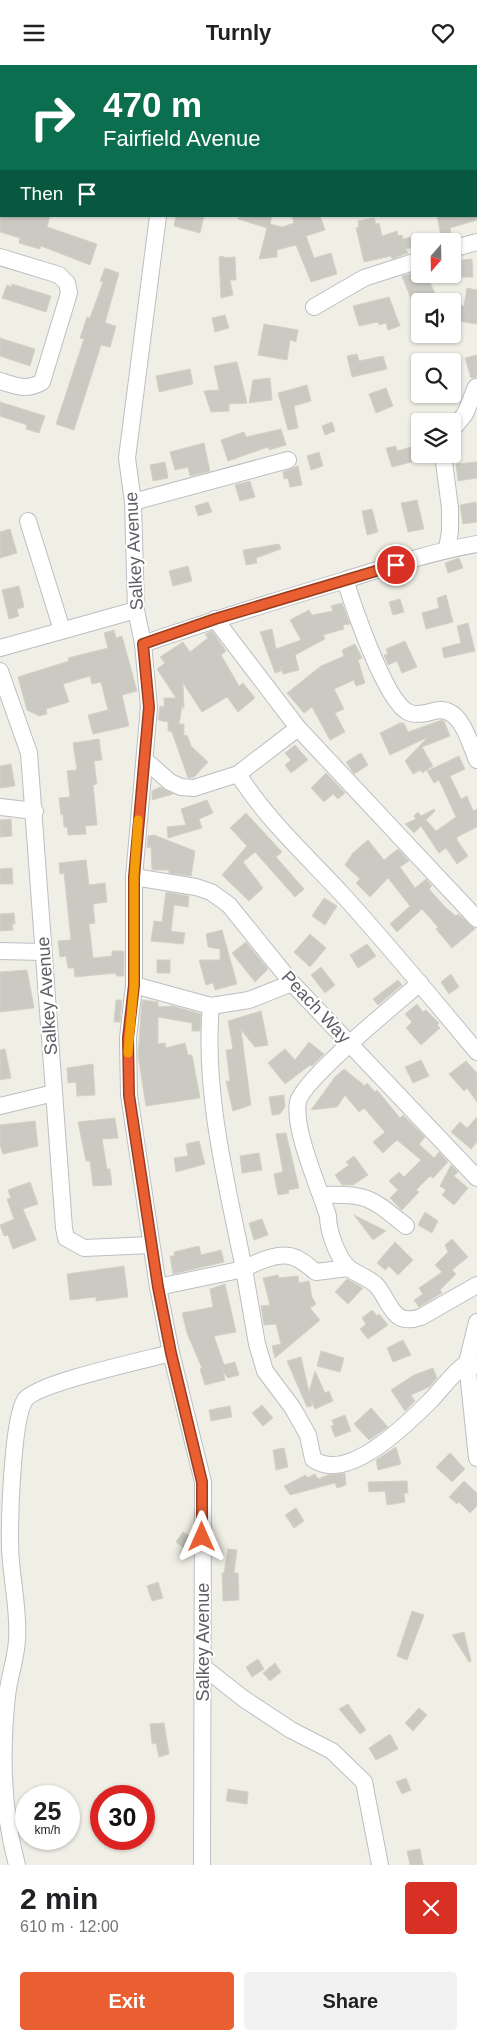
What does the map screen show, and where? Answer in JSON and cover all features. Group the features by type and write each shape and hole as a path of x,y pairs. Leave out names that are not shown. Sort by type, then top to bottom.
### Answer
{"street":[{"name":"Salkey Avenue","path":"158,217 127,458 133,502 136,610 143,644 149,707 146,761 134,877 134,985 128,1038 129,1095 158,1287 171,1353 202,1482 202,1865"},
{"path":"461,246 477,242"},
{"path":"0,257 59,275 67,283 69,293 42,382 33,388 23,388 0,381"},
{"path":"314,307 364,278 411,263"},
{"path":"461,419 465,414 476,387"},
{"path":"133,502 288,459"},
{"path":"444,463 450,531 447,549"},
{"path":"28,521 62,630"},
{"path":"143,644 215,619 447,549 477,544"},
{"path":"345,580 360,629 398,701 407,712 414,714 439,710 452,714 460,722 477,761"},
{"path":"0,648 136,610"},
{"path":"215,619 298,728 397,836 468,907 477,919"},
{"name":"Salkey Avenue","path":"0,671 29,753 66,1238 84,1248 151,1245"},
{"path":"146,761 170,782 181,787 194,788 238,774 298,728"},
{"path":"238,774 252,796 282,833 340,893 420,983 477,1052"},
{"path":"0,807 34,811"},
{"name":"Peach Way","path":"134,877 211,892 229,905 292,983 477,1178"},
{"path":"0,951 43,952"},
{"path":"134,985 211,1006 250,1000 292,983"},
{"path":"420,983 350,1043 306,1087 298,1101 298,1115 302,1134 328,1216 328,1229 348,1268 376,1284 389,1307 401,1319 412,1321 444,1305 477,1285"},
{"path":"211,1006 208,1037 216,1114 257,1344 265,1371 292,1407 308,1435 313,1459 322,1465 333,1467 376,1447 430,1401 455,1371 472,1365"},
{"path":"0,1106 54,1093"},
{"path":"322,1195 350,1193 366,1197 406,1226"},
{"path":"158,1287 244,1269 255,1263 288,1255 301,1260 316,1271 348,1268"},
{"path":"477,1285 477,1290"},
{"path":"477,1322 472,1365 477,1458"},
{"path":"17,1865 8,1833 4,1757 7,1695 18,1640 10,1541 14,1453 21,1409 25,1399 34,1391 69,1379 171,1353"},
{"path":"202,1666 244,1699 291,1730 332,1751 364,1781 380,1865"}],"building":[{"path":"0,217 50,217 47,227 97,244 90,265 41,246 40,249 19,243 20,238 0,232"},
{"path":"176,217 204,217 200,233 174,226"},
{"path":"239,217 272,217 270,224 282,227 294,223 292,217 320,217 325,230 306,236 314,258 331,253 337,274 311,282 296,245 277,250 277,257 259,259 267,228 238,219"},
{"path":"437,217 477,217 477,220 450,228 451,233 440,233"},
{"path":"374,218 376,224 379,223 382,236 397,231 398,236 402,235 403,239 411,237 411,248 406,249 408,253 392,259 391,256 364,262 356,228 359,227 358,221"},
{"path":"224,256 224,258 235,257 236,280 230,280 233,295 221,298 219,257"},
{"path":"472,259 473,277 462,277 462,260"},
{"path":"105,268 119,273 105,323 116,326 110,347 101,345 74,430 56,424 84,339 80,338 87,317 90,318 103,282 100,281"},
{"path":"411,274 411,283 430,283 435,293 411,293 411,299 402,276"},
{"path":"12,284 51,296 46,312 2,298 7,285 11,287"},
{"path":"467,288 477,290 477,324 461,321 461,306 464,306"},
{"path":"389,297 400,326 388,330 386,323 379,325 378,322 359,326 353,306"},
{"path":"225,315 229,328 215,332 212,318"},
{"path":"264,324 298,330 296,342 290,340 287,360 258,355"},
{"path":"0,338 35,349 30,366 0,356"},
{"path":"357,354 359,361 383,356 387,369 352,377 347,356"},
{"path":"477,355 477,377 471,378 465,358"},
{"path":"237,362 247,403 229,404 229,411 211,412 204,391 219,390 214,366"},
{"path":"190,369 193,384 159,392 156,376"},
{"path":"270,378 272,400 249,403 253,380"},
{"path":"307,385 311,401 294,406 298,428 288,430 278,393"},
{"path":"386,388 393,406 376,413 369,394"},
{"path":"0,402 45,416 39,433 26,429 27,425 0,416"},
{"path":"332,422 335,431 325,435 322,426"},
{"path":"281,429 286,445 269,450 268,447 228,461 221,440 244,432 246,437"},
{"path":"204,443 210,471 190,476 188,467 175,470 170,452"},
{"path":"396,446 397,451 411,447 411,462 392,467 386,448"},
{"path":"319,452 323,466 311,470 307,456"},
{"path":"165,462 168,478 153,481 150,465"},
{"path":"477,462 477,478 458,481 456,464"},
{"path":"298,466 302,485 290,487 288,478 284,479 283,472"},
{"path":"250,481 255,497 240,501 235,485"},
{"path":"417,500 424,529 408,532 401,503"},
{"path":"208,502 212,512 198,516 195,506"},
{"path":"476,502 477,522 463,524 460,505"},
{"path":"372,509 378,532 367,535 362,511"},
{"path":"10,529 17,553 0,558 0,532"},
{"path":"279,544 281,549 256,558 257,563 246,565 243,550"},
{"path":"459,558 463,568 448,573 445,563"},
{"path":"188,566 192,581 173,586 169,571"},
{"path":"19,586 24,607 17,609 19,616 9,619 2,590"},
{"path":"446,595 453,622 426,629 422,613 439,608 437,598"},
{"path":"400,599 404,612 393,615 389,602"},
{"path":"342,603 350,624 343,625 344,629 323,635 325,639 295,655 299,670 283,674 281,666 281,671 275,673 260,632 272,629 276,649 301,640 290,620 309,610 312,615 333,611 331,606"},
{"path":"468,623 475,651 444,658 442,648 461,643 457,626"},
{"path":"114,630 116,638 122,636 137,691 122,695 129,726 93,734 88,715 108,710 101,682 92,684 90,676 63,684 69,702 46,709 47,714 39,716 27,710 18,677 69,661 68,658 108,648 104,633"},
{"path":"212,631 226,651 221,655 239,686 243,683 255,698 238,712 227,697 202,712 183,683 184,709 182,706 179,724 184,724 184,736 187,735 191,746 208,762 194,777 188,778 172,732 168,731 168,722 158,720 160,706 164,707 164,698 176,698 157,669 165,663 160,657 183,642 190,652 208,638 205,634"},
{"path":"405,641 417,667 402,673 397,661 388,665 384,655 388,654 386,649"},
{"path":"355,644 362,658 358,660 365,683 356,686 354,680 334,689 344,709 335,713 345,732 330,740 312,707 304,713 287,693 321,666 344,656 342,650"},
{"path":"442,720 450,736 422,747 433,766 422,773 421,770 413,774 405,761 428,737 390,755 380,733 400,723 404,723 408,732"},
{"path":"99,739 102,760 94,761 97,784 93,785 97,825 85,826 86,834 68,835 67,827 64,827 63,814 61,815 59,798 70,797 67,771 77,770 73,743"},
{"path":"295,745 308,760 291,773 285,765 291,760 285,753"},
{"path":"361,753 368,765 354,774 346,762"},
{"path":"459,756 465,769 450,776 461,799 467,796 473,811 477,809 477,827 457,837 457,840 468,856 457,864 446,848 439,853 421,826 414,833 405,824 416,819 414,816 418,812 421,816 434,809 435,811 426,820 436,831 456,817 439,780 434,783 427,771"},
{"path":"11,764 15,786 0,788 0,766"},
{"path":"326,773 345,793 338,799 333,794 324,802 311,788"},
{"path":"160,787 173,794 152,800 152,791"},
{"path":"207,800 213,813 199,819 202,828 168,838 167,827 186,825 181,809"},
{"path":"246,813 282,852 276,857 304,889 295,897 255,852 243,862 263,888 249,901 222,875 247,846 230,828"},
{"path":"11,819 12,836 0,837 0,820"},
{"path":"154,835 195,851 191,876 169,873 169,870 152,870 151,847 147,848 148,836"},
{"path":"368,840 384,860 398,849 409,861 400,867 415,888 426,879 432,886 429,889 445,907 456,916 458,914 475,929 452,948 436,929 438,927 422,909 397,932 390,924 410,906 388,878 370,897 356,883 360,879 345,865 353,853"},
{"path":"86,860 89,885 105,883 107,902 93,904 95,923 89,924 93,958 112,956 112,951 124,951 124,976 116,976 116,973 75,977 74,968 68,968 66,956 60,957 58,941 71,940 64,873 60,874 59,863"},
{"path":"12,868 13,884 0,884 0,869"},
{"path":"166,892 189,896 188,907 174,905 171,931 185,933 183,944 151,941 154,921 162,922"},
{"path":"324,898 337,906 325,925 312,916"},
{"path":"14,913 15,924 12,924 13,930 0,931 0,914"},
{"path":"222,930 237,984 215,990 213,983 206,985 199,960 220,960 220,949 208,947 206,934"},
{"path":"310,934 326,948 310,967 294,952"},
{"path":"246,942 268,969 255,982 232,953"},
{"path":"367,944 376,956 358,968 350,955"},
{"path":"157,960 170,960 170,973 157,973"},
{"path":"321,967 335,985 325,993 311,975"},
{"path":"27,970 34,1008 0,1012 0,972"},
{"path":"451,974 459,987 449,994 441,982"},
{"path":"398,980 402,985 378,1005 373,999"},
{"path":"116,1000 122,1000 120,1022 114,1022"},
{"path":"142,1000 158,1002 158,1007 173,1006 201,1014 200,1031 192,1031 192,1023 158,1017 158,1044 165,1043 166,1048 185,1043 188,1055 192,1055 200,1098 146,1106 138,1055"},
{"path":"417,1004 423,1012 426,1010 439,1023 437,1025 440,1028 421,1045 406,1028 412,1022 405,1014"},
{"path":"261,1011 268,1045 255,1047 241,1030 251,1105 233,1111 226,1081 230,1081 226,1050 233,1049 228,1021"},
{"path":"309,1042 324,1054 312,1066 310,1065 285,1084 268,1063 285,1049 295,1060"},
{"path":"5,1049 11,1078 0,1080 0,1050"},
{"path":"421,1060 429,1076 413,1083 405,1067"},
{"path":"466,1061 477,1073 477,1102 467,1088 464,1091 449,1074"},
{"path":"93,1064 95,1095 77,1096 76,1082 68,1083 67,1068"},
{"path":"344,1069 365,1086 367,1083 375,1092 377,1090 400,1118 403,1115 425,1137 419,1144 434,1158 439,1152 448,1162 433,1178 430,1176 416,1190 419,1192 402,1210 390,1198 398,1190 389,1181 399,1172 404,1177 421,1160 397,1140 383,1153 373,1142 385,1132 364,1108 359,1112 345,1095 337,1107 311,1110 335,1077"},
{"path":"284,1095 285,1107 280,1114 272,1115 269,1097"},
{"path":"477,1117 477,1142 471,1149 451,1132 460,1122 467,1128"},
{"path":"115,1118 118,1138 102,1139 112,1185 93,1186 90,1161 86,1161 78,1122"},
{"path":"35,1121 38,1146 3,1154 0,1145 0,1125"},
{"path":"286,1133 299,1188 288,1190 289,1193 278,1195 274,1174 283,1172 276,1134"},
{"path":"199,1141 205,1164 176,1172 174,1158 188,1156 186,1144"},
{"path":"259,1153 262,1170 242,1173 240,1156"},
{"path":"354,1156 368,1175 353,1185 342,1185 335,1175 349,1165 346,1162"},
{"path":"451,1165 458,1172 454,1176 468,1188 454,1205 442,1195 446,1190 440,1186"},
{"path":"30,1182 38,1204 23,1209 36,1240 13,1249 8,1235 4,1236 0,1225 14,1219 7,1199 11,1198 8,1190"},
{"path":"425,1212 438,1221 432,1233 418,1225"},
{"path":"354,1215 386,1231 373,1240"},
{"path":"262,1219 268,1235 254,1240 249,1223"},
{"path":"452,1239 468,1257 452,1270 456,1274 440,1290 442,1293 419,1307 414,1300 423,1294 419,1288 442,1272 435,1265 448,1252 445,1245"},
{"path":"395,1242 413,1260 398,1275 389,1266 385,1270 377,1263"},
{"path":"199,1246 201,1255 221,1250 224,1262 173,1274 170,1256 174,1256 174,1252"},
{"path":"124,1266 128,1297 96,1301 96,1297 70,1300 67,1274"},
{"path":"278,1275 279,1278 298,1276 299,1283 309,1281 312,1297 316,1304 310,1308 320,1320 275,1358 272,1346 281,1344 276,1324 264,1325 261,1306 270,1305 263,1278"},
{"path":"347,1279 363,1288 348,1304 335,1292"},
{"path":"225,1284 236,1332 214,1336 224,1365 235,1362 239,1375 228,1378 223,1372 225,1380 205,1385 200,1369 202,1368 187,1333 182,1313 213,1307 210,1289"},
{"path":"372,1310 377,1316 379,1314 388,1325 368,1339 360,1329 366,1324 362,1318"},
{"path":"403,1340 411,1355 393,1362 387,1348"},
{"path":"321,1351 344,1358 340,1372 317,1366"},
{"path":"301,1357 309,1392 315,1371 325,1393 329,1391 333,1401 315,1409 310,1398 312,1406 307,1407 287,1361"},
{"path":"433,1368 437,1378 429,1387 411,1395 415,1401 405,1411 391,1390 414,1375"},
{"path":"262,1405 273,1418 263,1426 252,1413"},
{"path":"230,1406 232,1417 211,1421 209,1410"},
{"path":"371,1408 388,1427 369,1440 354,1424"},
{"path":"345,1415 351,1431 335,1437 331,1426 334,1425 332,1420"},
{"path":"396,1447 401,1464 378,1470 376,1460"},
{"path":"284,1448 288,1467 276,1470 273,1450"},
{"path":"450,1453 465,1469 452,1482 436,1467"},
{"path":"345,1473 346,1485 337,1488 335,1483 290,1495 284,1486 306,1475 307,1478 315,1474 318,1479 328,1475"},
{"path":"407,1481 408,1493 404,1493 405,1502 387,1505 385,1491 369,1492 368,1482"},
{"path":"464,1481 477,1493 477,1506 470,1513 459,1502 457,1504 449,1497"},
{"path":"296,1508 304,1521 294,1528 285,1515"},
{"path":"183,1532 192,1538 184,1548 176,1542"},
{"path":"228,1549 237,1550 234,1573 238,1573 239,1600 223,1601 222,1573 224,1573"},
{"path":"158,1582 163,1598 152,1601 147,1586"},
{"path":"412,1611 424,1615 407,1660 397,1656"},
{"path":"464,1632 471,1661 469,1662 452,1635"},
{"path":"258,1659 264,1669 252,1677 246,1667"},
{"path":"275,1663 281,1672 270,1681 263,1673"},
{"path":"348,1704 366,1730 360,1734 339,1709"},
{"path":"419,1708 427,1715 413,1731 405,1723"},
{"path":"164,1723 169,1754 159,1757 156,1743 152,1744 150,1724"},
{"path":"390,1734 398,1749 376,1760 369,1748"},
{"path":"406,1778 411,1790 402,1794 396,1782"},
{"path":"228,1789 248,1792 247,1804 226,1801"},
{"path":"420,1849 423,1865 410,1865 407,1851"}],"slow traffic":[{"path":"128,1053 134,985 134,877 138,820"}],"route":[{"path":"202,1537 202,1482 171,1353 158,1287 129,1095 128,1038 134,985 134,877 138,823 146,761 149,707 143,644 215,619 396,565"}]}
